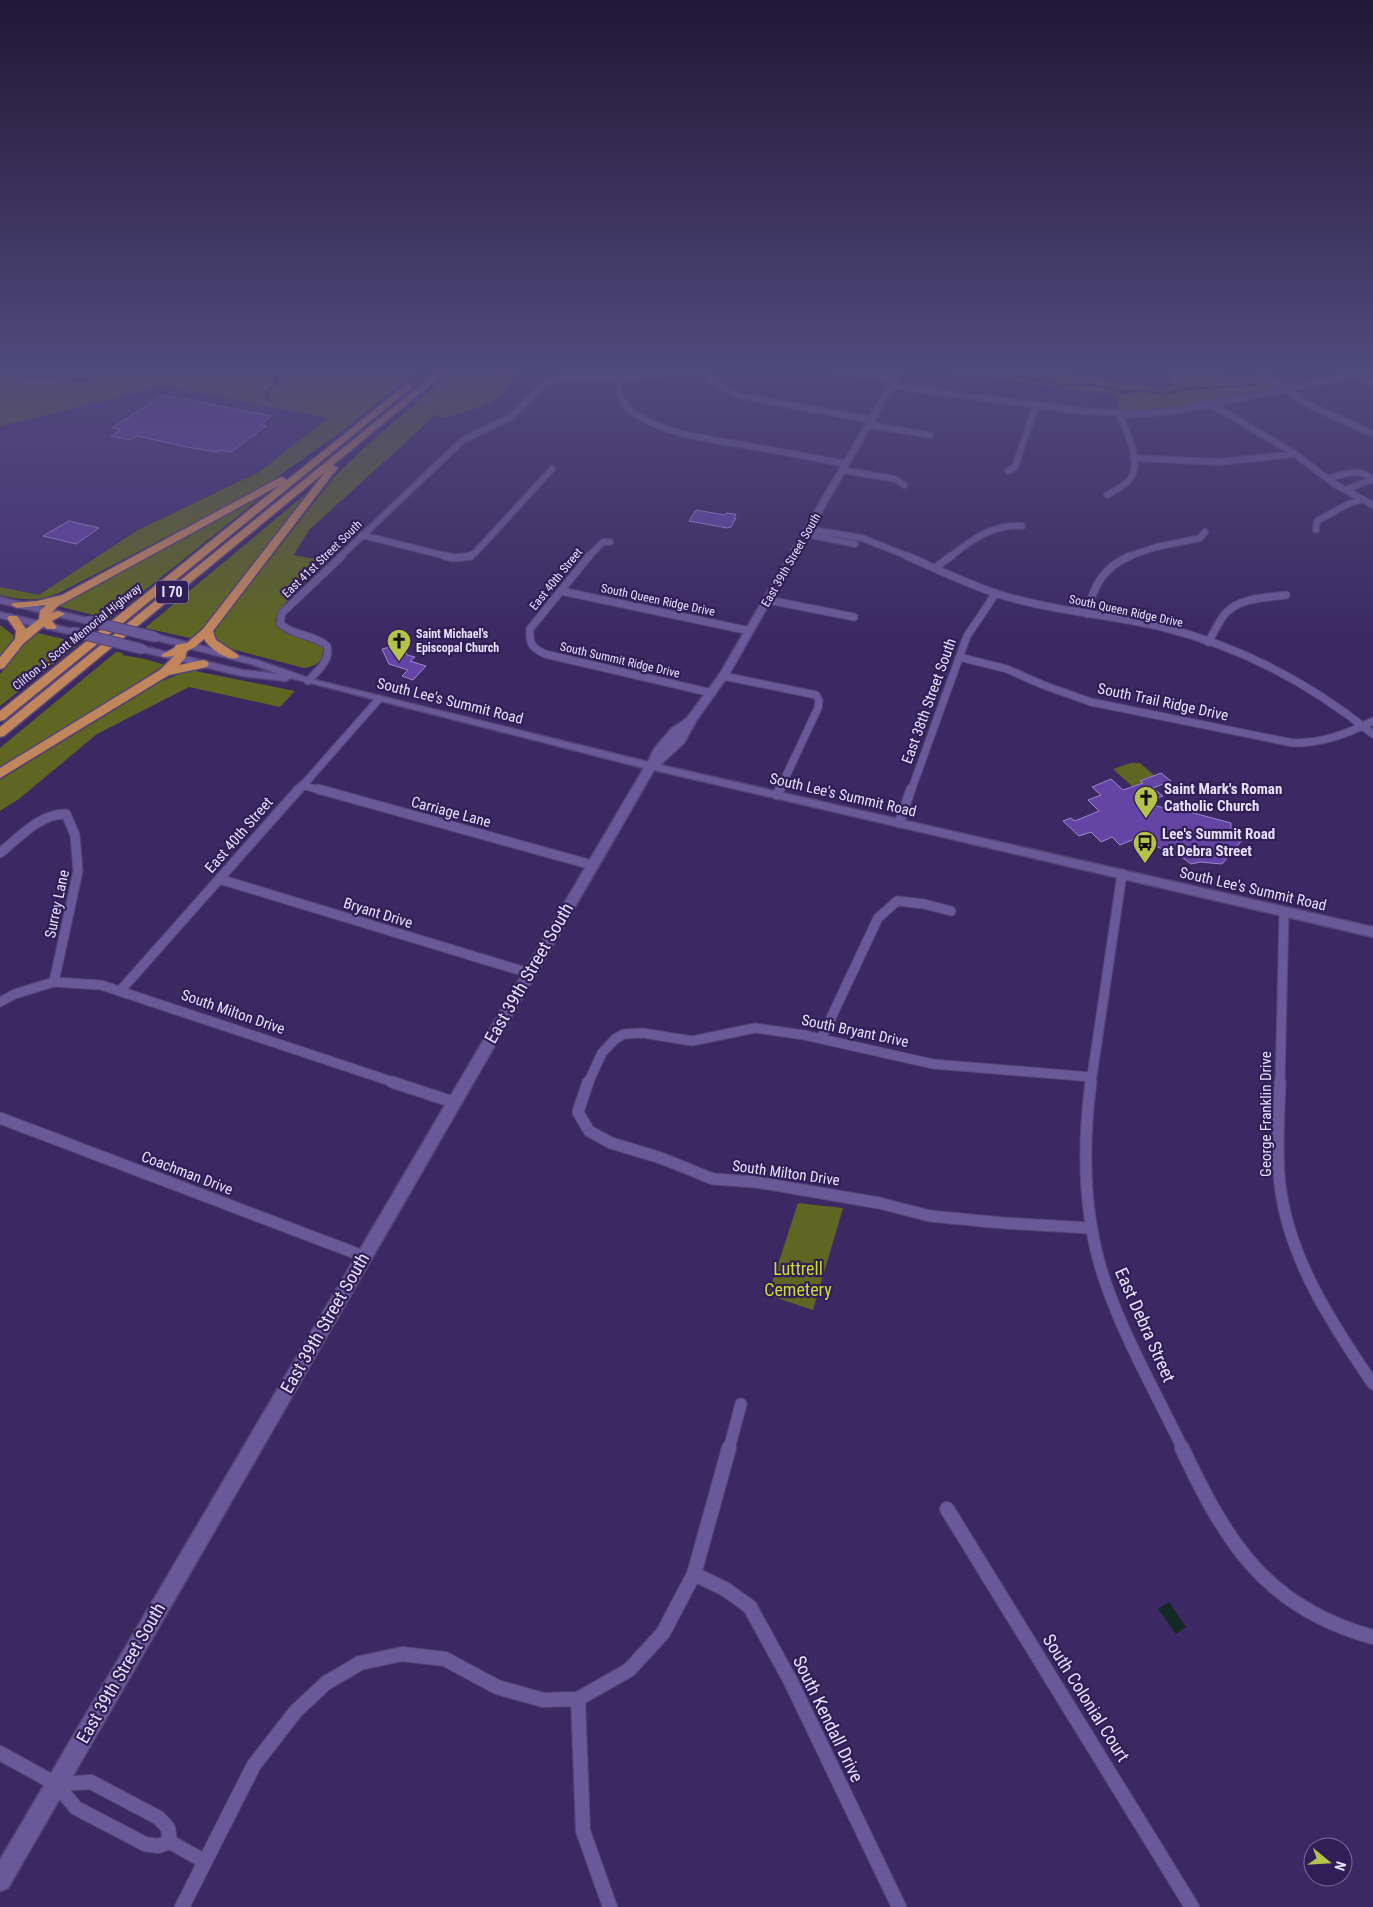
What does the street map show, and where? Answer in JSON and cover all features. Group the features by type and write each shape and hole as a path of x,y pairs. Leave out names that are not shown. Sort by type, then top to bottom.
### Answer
{"highway":[{"name":"Clifton J. Scott Memorial Highway","path":"0,717 319,459"},
{"name":"Clifton J. Scott Memorial Highway","path":"0,732 336,459"},
{"path":"164,673 183,649 207,631 340,459"},
{"path":"17,604 37,604 68,596 310,466"},
{"path":"0,665 21,639 45,620 68,596"},
{"path":"45,620 59,614"},
{"path":"13,618 22,631 21,639"},
{"path":"207,631 211,642 233,656"},
{"path":"167,655 183,649"},
{"path":"0,774 164,673 203,664"}],"main road":[{"name":"East 39th Street South","path":"0,1880 651,766 670,753 686,735 691,720 723,676 849,459"},
{"path":"0,600 17,604 45,620 74,632 167,655"},
{"path":"0,614 13,618 45,620"},
{"name":"South Lee's Summit Road","path":"59,614 156,636 183,649 203,664 242,673 308,681"},
{"name":"South Lee's Summit Road","path":"183,649 233,656 308,681 651,766 1373,932"}],"street":[{"name":"East 41st Street South","path":"308,681 326,660 329,652 328,647 318,638 286,629 280,622 282,614 443,459"},
{"path":"806,459 895,479 904,484"},
{"path":"1008,471 1015,467 1018,459"},
{"path":"1107,495 1129,480 1134,470 1134,459"},
{"path":"1155,459 1219,462 1259,459"},
{"path":"1302,459 1345,490 1373,505"},
{"path":"362,536 454,558 465,558 475,553 552,469"},
{"path":"1328,478 1364,472 1373,479 1345,490"},
{"path":"1316,530 1317,521 1348,504 1361,500"},
{"path":"935,568 986,533 1002,525 1022,526"},
{"name":"South Queen Ridge Drive","path":"807,531 890,549 996,593 1056,609 1162,628 1208,642 1290,677 1327,699 1373,734"},
{"path":"1087,614 1094,587 1101,576 1112,566 1139,552 1200,538 1206,532"},
{"name":"East 40th Street","path":"529,639 530,629 596,547 603,542 610,542"},
{"name":"South Queen Ridge Drive","path":"561,591 750,631"},
{"name":"East 38th Street South","path":"900,823 959,657 976,620 996,593"},
{"path":"1208,642 1227,611 1235,606 1259,599 1286,595"},
{"path":"768,600 854,617"},
{"name":"South Summit Ridge Drive","path":"529,639 533,648 545,654 712,693"},
{"name":"South Trail Ridge Drive","path":"959,657 1007,670 1043,686 1091,702 1294,743 1312,744 1331,740 1373,721"},
{"path":"723,676 816,694 820,700 777,795"},
{"name":"East 40th Street","path":"121,990 379,699"},
{"name":"Carriage Lane","path":"302,785 592,865"},
{"name":"Surrey Lane","path":"0,853 42,819 54,814 66,814 75,835 79,859 54,982"},
{"name":"East Debra Street","path":"1122,874 1092,1077 1085,1157 1090,1228 1101,1269 1116,1308 1211,1505 1233,1542 1255,1569 1279,1592 1333,1624 1373,1637"},
{"name":"Bryant Drive","path":"219,879 529,973"},
{"path":"822,1037 878,918 897,901 924,904 951,911"},
{"name":"George Franklin Drive","path":"1284,912 1278,1156 1283,1200 1296,1248 1318,1299 1338,1334 1373,1384"},
{"name":"South Milton Drive","path":"0,1002 15,994 54,982 101,985 121,990 453,1102"},
{"name":"South Bryant Drive","path":"614,1039 630,1033 650,1034 672,1040 694,1041 754,1028 822,1037 931,1064 974,1069 1051,1072 1092,1077"},
{"name":"South Milton Drive","path":"614,1039 602,1054 586,1087 578,1112 589,1131 611,1143 661,1158 714,1179 756,1182 879,1203 930,1216 1003,1223 1090,1228"},
{"name":"Coachman Drive","path":"0,1118 364,1256"},
{"path":"182,1907 254,1765 290,1719 326,1683 360,1663 402,1654 445,1659 497,1687 543,1700 578,1698 629,1670 663,1633 694,1574 741,1404"},
{"name":"South Colonial Court","path":"947,1509 1192,1907"},
{"name":"South Kendall Drive","path":"694,1574 725,1589 750,1607 790,1680 899,1907"},
{"path":"578,1698 582,1831 610,1907"},
{"path":"0,1753 56,1784 76,1808 145,1844 158,1846 170,1842 204,1861"},
{"path":"56,1784 91,1782 158,1818 168,1828 170,1842"}],"shaded area":[{"path":"0,459 276,459 259,472 138,530 39,596 0,587"},
{"path":"1169,1602 1186,1627 1176,1634 1158,1609"}],"green space":[{"path":"276,459 303,459 266,485 55,595 32,599 0,595 0,587 39,595 138,530 259,472"},
{"path":"353,459 387,459 309,530 294,555 326,561 290,597 275,621 286,631 318,643 323,648 320,660 312,666 304,668 231,649 216,641 214,635 217,627 334,477"},
{"path":"314,487 197,637 194,639 145,628"},
{"path":"269,491 109,619 58,606"},
{"path":"0,625 13,635 13,639 0,658"},
{"path":"38,633 80,643 0,706 0,674 25,642"},
{"path":"116,652 165,665 0,770 0,748"},
{"path":"190,670 295,691 280,707 189,687 97,734 19,799 0,811 0,780 162,681"},
{"path":"1131,763 1140,763 1154,775 1141,780 1143,783 1133,787 1113,769"},
{"name":"Luttrell Cemetery","path":"798,1203 843,1208 813,1310 768,1295"}],"building":[{"path":"696,510 725,515 726,513 736,514 734,518 736,518 731,527 727,528 689,521"},
{"path":"69,521 99,528 76,544 43,536"},
{"name":"Saint Michael's Episcopal Church","path":"403,644 407,655 415,657 410,661 426,666 413,680 402,676 408,670 389,664 382,649"},
{"name":"Saint Mark's Roman Catholic Church","path":"1161,773 1171,781 1153,788 1163,796 1144,803 1182,812 1182,810 1231,823 1231,829 1243,839 1222,864 1200,862 1191,864 1183,858 1137,838 1120,845 1112,837 1101,842 1091,832 1079,836 1063,821 1071,818 1075,821 1099,811 1088,800 1101,795 1092,787 1111,779 1123,790 1143,783 1140,781"}],"place":[{"name":"Saint Michael's Episcopal Church","path":"399,662"},
{"name":"Saint Mark's Roman Catholic Church","path":"1146,819"},
{"name":"Lee's Summit Road at Debra Street","path":"1145,864"}]}
